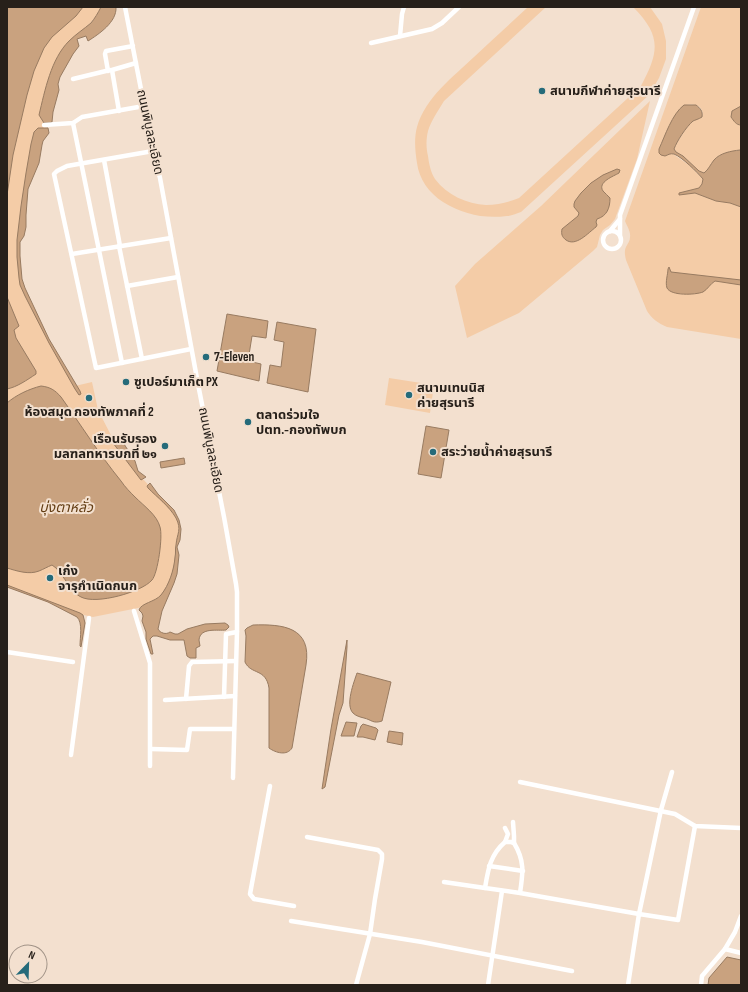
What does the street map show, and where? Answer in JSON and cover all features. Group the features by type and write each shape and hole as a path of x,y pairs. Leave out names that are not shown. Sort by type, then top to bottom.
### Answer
{"street":[{"name":"ถนนพิบูลละเอียด","path":"125,7 153,151 160,178 236,584 237,632 233,778"},
{"path":"400,36 404,7"},
{"path":"371,43 432,29 442,23 459,7"},
{"path":"620,219 610,231 604,234 603,243 607,248 613,249 619,246 621,241 620,219 694,7"},
{"path":"119,110 105,54 106,51 132,46"},
{"path":"73,79 136,63"},
{"path":"44,125 73,123 82,117 144,106"},
{"path":"73,123 122,363"},
{"path":"153,151 67,166 54,174 96,368 191,349"},
{"path":"104,160 119,246 142,359"},
{"path":"610,231 616,231 620,235"},
{"path":"72,254 171,238"},
{"path":"127,286 178,277"},
{"path":"134,611 150,663 150,766"},
{"path":"71,754 89,618"},
{"path":"224,697 226,634 237,632"},
{"path":"7,652 73,662"},
{"path":"186,699 189,666 192,662 236,661"},
{"path":"165,700 235,696"},
{"path":"151,749 188,750 190,729 234,729"},
{"path":"628,985 639,914 661,810 672,772"},
{"path":"520,782 661,810 675,814 695,826 741,828"},
{"path":"270,786 250,894 254,899 294,906"},
{"path":"513,822 514,843 519,852 523,871 520,893"},
{"path":"444,882 520,893 678,920 695,826"},
{"path":"485,888 489,866 495,853 505,842 508,834 505,828"},
{"path":"307,837 378,850 382,854 370,934 356,985"},
{"path":"505,842 514,843"},
{"path":"489,866 523,871"},
{"path":"488,985 502,891"},
{"path":"701,985 702,976 725,949 735,932 741,916"},
{"path":"291,922 422,942 572,971"},
{"path":"725,949 741,953"}],"shaded area":[{"path":"7,7 102,7 98,15 64,51 45,129 36,131 19,242 22,284 41,325 75,386 92,382 98,410 115,443 142,478 176,516 180,527 176,547 175,571 160,599 143,607 93,617 75,613 7,586"},
{"path":"528,7 546,7 444,101 428,131 427,150 431,171 435,179 445,190 465,201 490,205 519,198 641,86 651,63 655,45 649,27 633,7 650,7 662,24 666,41 666,59 659,78 649,95 521,212 511,216 498,217 474,215 458,210 443,202 429,190 422,180 418,169 416,154 415,140 417,127 426,106 441,88"},
{"path":"701,7 741,7 741,106 732,111 731,117 736,123 741,125 741,149 719,156 704,173 699,171 674,149 680,138 694,120 702,117 701,109 698,106 686,105 679,110 673,119 659,149 659,153 673,154 689,165 703,179 699,188 679,193 679,195 695,193 716,201 730,203 741,207 741,339 667,327 661,324 647,311 625,255 625,249 630,235 625,221"},
{"path":"650,101 637,159 615,219 603,230 597,247 519,313 467,338 455,286 475,264 541,206"},
{"name":"สนามเทนนิส ค่ายสุรนารี","path":"389,378 434,385 430,413 385,405"}],"water":[{"path":"7,7 83,7 76,16 52,37 44,48 34,71 13,155 7,195"},
{"path":"101,7 116,7 114,18 97,35 88,41 86,36 77,39 79,46 60,77 58,84 59,90 52,122 44,123 39,115 53,66 63,48 74,36 91,23"},
{"path":"684,105 696,105 699,107 702,117 693,121 679,138 674,149 699,171 704,173 719,156 741,149 741,207 730,203 716,201 695,193 679,195 679,193 699,188 703,179 681,158 674,154 665,156 659,153 659,149 672,119"},
{"path":"741,106 741,125 739,125 736,124 731,117 732,111"},
{"path":"38,128 48,128 49,133 43,141 39,163 28,189 26,227 24,236 20,242 22,279 49,339 80,391 81,394 79,395 49,343 20,285 17,240 31,144 34,132"},
{"path":"617,169 620,170 619,173 604,182 602,185 603,191 610,198 606,214 597,219 596,227 586,236 574,242 566,240 562,235 562,229 578,216 579,213 574,207 575,201 591,183 603,175"},
{"path":"669,267 671,272 741,280 741,285 715,281 703,292 678,294 669,291 666,286"},
{"path":"7,297 19,326 14,330 16,338 36,371 36,374 26,381 7,389"},
{"path":"227,314 268,321 266,338 252,336 248,361 261,364 259,381 217,371"},
{"path":"277,322 316,329 308,392 267,383 270,365 281,367 284,342 274,340"},
{"name":"บุ่งตาหลั่ว","path":"41,386 57,392 124,485 156,519 161,532 159,554 154,576 147,585 118,596 88,599 78,595 59,571 52,565 31,573 7,568 7,403 14,397"},
{"name":"สระว่ายนํ้าค่ายสุรนารี","path":"426,426 449,430 441,478 418,474"},
{"path":"110,439 114,439 124,444 135,461 138,471 146,477 141,480"},
{"path":"184,458 185,464 161,468 160,462"},
{"path":"150,483 158,494 174,510 179,520 181,529 180,540 177,547 179,555 177,574 162,611 158,629 163,633 170,632 178,634 187,629 205,624 225,623 229,627 226,630 210,630 203,633 199,640 200,646 196,648 196,658 190,658 187,656 184,640 170,640 153,636 150,639 153,654 151,654 146,639 146,632 142,621 143,616 139,610 142,606 161,595 171,577 174,567 179,529 176,518 167,506 148,488 147,486"},
{"path":"7,585 83,615 85,623 81,647 81,626 77,617 48,602 7,587"},
{"path":"253,625 275,625 293,630 300,635 307,652 292,748 290,751 284,753 269,748 269,688 265,677 251,669 245,662 245,630"},
{"path":"347,640 343,703 339,715 325,787 322,789 331,729"},
{"path":"357,673 391,682 382,721 374,722 353,713 350,705 350,699"},
{"path":"346,722 357,723 354,736 341,736"},
{"path":"363,724 378,730 375,740 357,737"},
{"path":"389,731 403,733 402,745 387,742"},
{"path":"727,957 741,960 741,985 708,985 709,978"}],"place":[{"name":"สนามกีฬาค่ายสุรนารี","path":"542,91"},
{"name":"7-Eleven","path":"206,357"},
{"name":"ซูเปอร์มาเก็ต PX","path":"126,382"},
{"name":"สนามเทนนิส ค่ายสุรนารี","path":"409,395"},
{"name":"ห้องสมุด กองทัพภาคที่ 2","path":"89,398"},
{"name":"ตลาดร่วมใจ ปตท.-กองทัพบก","path":"248,422"},
{"name":"เรือนรับรอง มลฑลทหารบกที่ ๒๑","path":"165,446"},
{"name":"สระว่ายนํ้าค่ายสุรนารี","path":"433,452"},
{"name":"เก๋ง จารุกำเนิดกนก","path":"50,578"}]}
